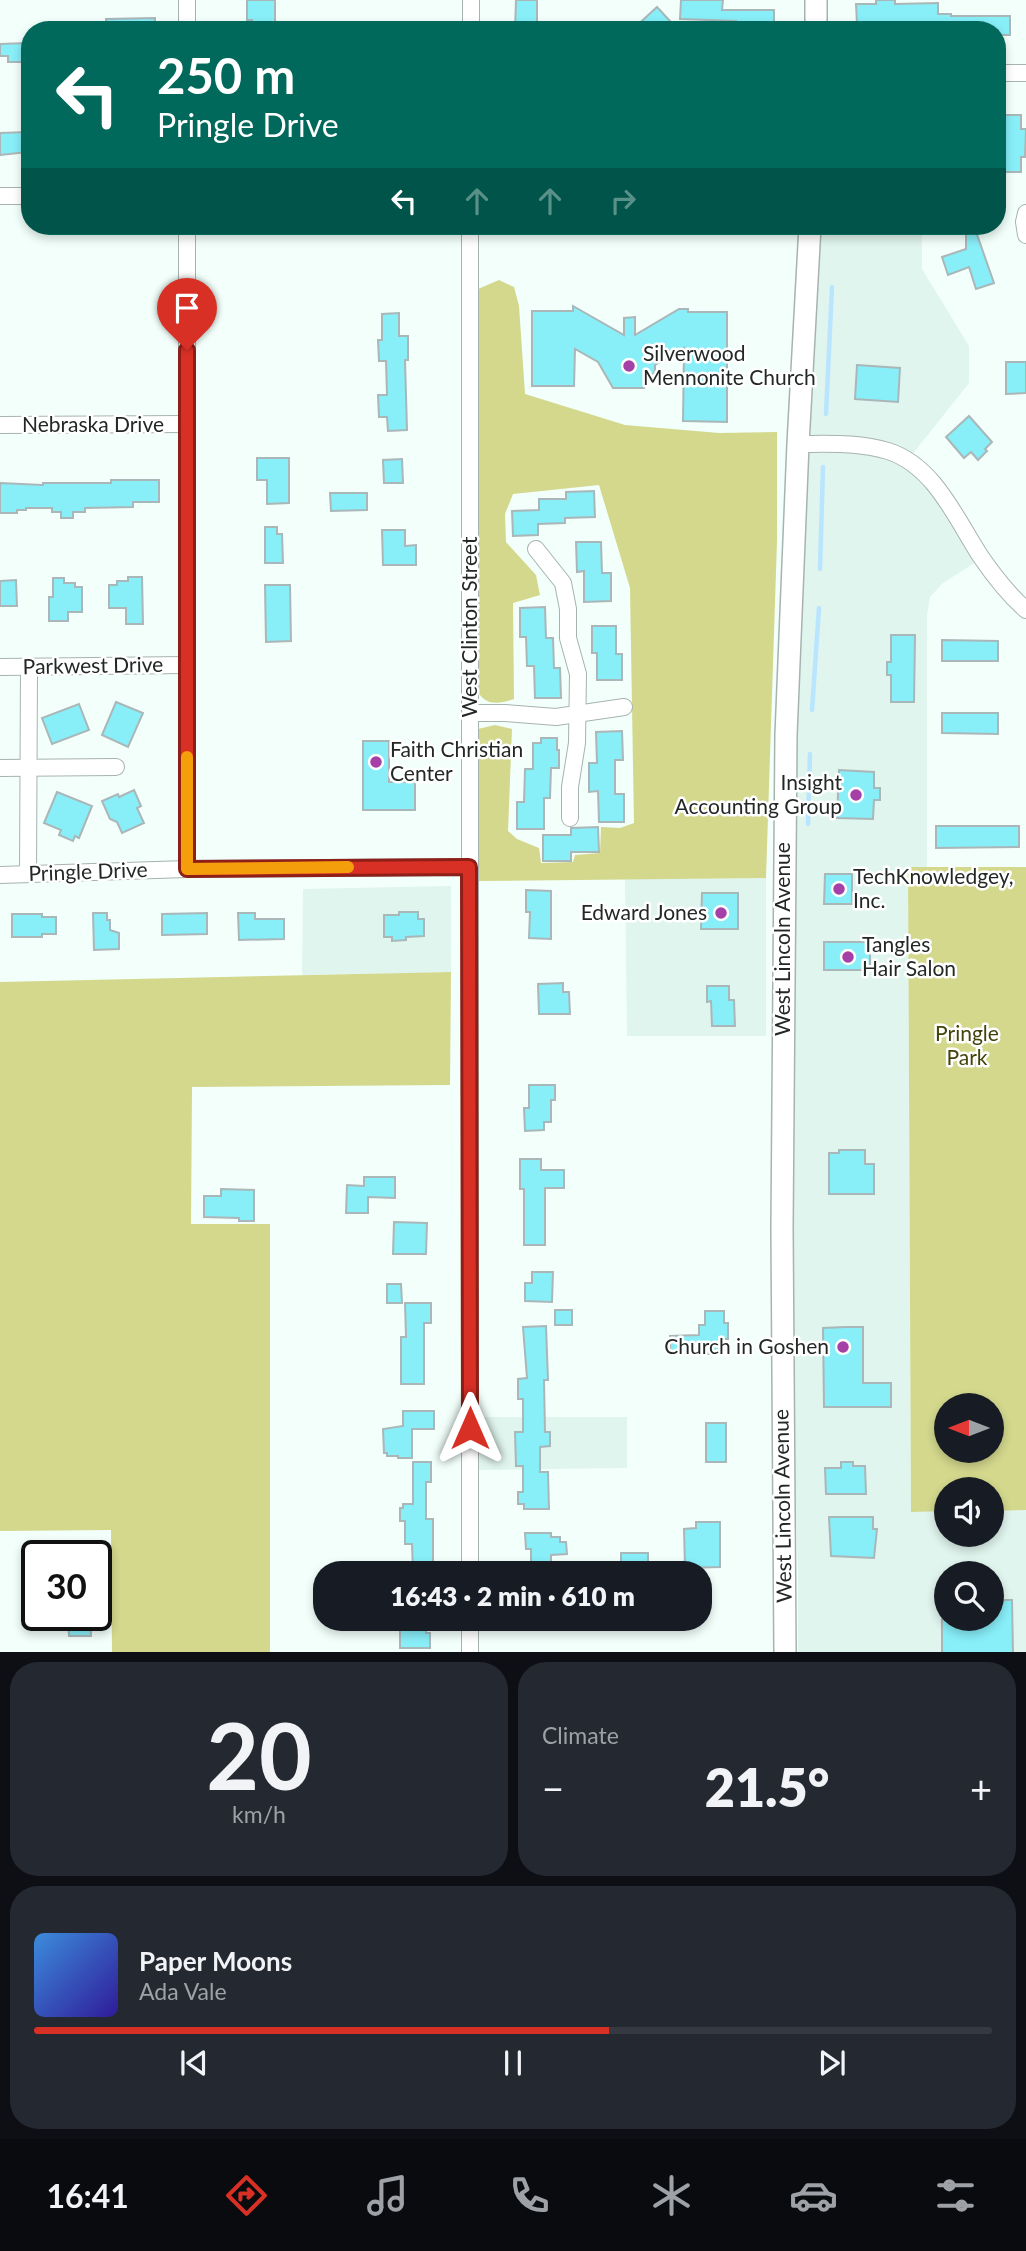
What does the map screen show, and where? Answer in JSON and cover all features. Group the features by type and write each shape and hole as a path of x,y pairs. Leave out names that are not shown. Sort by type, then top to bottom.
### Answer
{"street":[{"path":"187,0 187,21"},
{"path":"471,0 471,21"},
{"path":"816,0 816,21"},
{"path":"1006,73 1026,73"},
{"path":"0,196 21,196"},
{"path":"1026,213 1026,235"},
{"path":"187,235 187,869"},
{"name":"West Clinton Street","path":"470,1561 471,235"},
{"name":"West Lincoln Avenue","path":"785,1652 782,1388 783,900 797,444 809,235"},
{"name":"Nebraska Drive","path":"0,425 187,424"},
{"path":"797,444 851,445 879,449 891,452 918,467 936,487 996,577 1026,610"},
{"path":"536,549 556,572 566,594 568,638 578,674 577,743 570,787 570,818"},
{"name":"Parkwest Drive","path":"0,667 186,665"},
{"path":"28,874 29,667"},
{"path":"470,713 505,713 540,718 624,707"},
{"path":"0,768 116,766"},
{"name":"Pringle Drive","path":"0,875 187,869 469,867"},
{"path":"470,1631 470,1652"}],"shaded area":[{"path":"821,235 922,235 922,269 969,346 969,383 907,461 982,558 943,583 930,597 927,615 927,867 908,867 911,1511 934,1511 934,1547 1004,1547 1004,1511 1026,1510 1026,1652 798,1652 791,1357 797,683"},
{"path":"766,878 766,1036 627,1036 625,879"},
{"path":"451,886 451,972 302,975 303,889"},
{"path":"477,1417 627,1417 627,1468 478,1470"}],"green space":[{"path":"499,280 514,287 519,306 525,394 625,425 719,433 777,432 777,541 766,878 478,881 478,729 495,725 512,729 508,831 517,839 539,848 541,863 573,862 575,855 600,853 601,827 620,828 634,823 630,588 599,485 513,494 505,514 506,542 536,575 540,595 513,603 514,699 494,703 485,700 478,692 478,289"},
{"name":"Pringle Park","path":"908,867 1026,867 1026,1510 1004,1511 1004,1477 934,1477 934,1511 911,1512"},
{"path":"451,972 450,1085 192,1087 191,1224 270,1224 270,1652 112,1652 111,1530 0,1531 0,982"}],"building":[{"path":"247,0 275,0 275,21 247,20"},
{"path":"516,0 537,0 537,21 515,21"},
{"path":"681,0 723,0 722,10 774,10 774,21 680,19"},
{"path":"876,0 895,0 895,4 938,3 938,14 1010,16 1010,35 1006,35 1006,21 857,21 856,4 876,4"},
{"path":"657,7 670,21 642,21"},
{"path":"155,18 155,21 106,21"},
{"path":"21,43 21,62 8,62 8,56 0,56 0,44"},
{"path":"1006,115 1021,115 1021,129 1026,129 1025,157 1021,157 1021,172 1006,172"},
{"path":"21,132 21,153 0,155 0,133"},
{"path":"966,235 977,235 994,283 976,289 969,267 948,275 942,257 966,249"},
{"name":"Silverwood Mennonite Church","path":"573,306 624,335 624,318 635,317 635,335 679,309 688,309 688,312 727,312 727,422 683,421 684,348 655,365 655,371 644,388 613,388 598,362 575,349 574,386 532,386 532,311 573,311"},
{"path":"399,313 399,336 408,336 408,360 405,360 407,430 388,431 387,417 379,417 378,395 387,395 386,361 379,361 378,340 382,340 382,314"},
{"path":"1006,362 1026,362 1026,393 1006,394"},
{"path":"857,365 900,368 898,402 855,399"},
{"path":"969,416 992,442 978,460 971,452 964,458 946,437"},
{"path":"257,458 289,458 289,503 267,504 267,480 257,480"},
{"path":"402,459 403,483 384,483 383,460"},
{"path":"111,480 159,480 159,502 133,502 133,507 85,508 85,512 73,512 73,518 61,518 61,512 52,512 52,508 26,508 17,510 17,513 0,513 0,483 43,485 111,483"},
{"path":"594,491 595,517 565,518 565,523 538,524 538,535 513,536 512,511 539,510 539,499 566,499 566,492"},
{"path":"330,493 367,493 367,510 331,511"},
{"path":"265,527 277,527 277,534 282,534 283,563 265,563"},
{"path":"382,530 405,530 405,546 416,545 416,565 383,565"},
{"path":"576,542 601,542 602,573 611,573 611,601 584,602 584,571 577,572"},
{"path":"128,577 142,577 143,624 126,624 126,608 109,608 109,585 117,585 117,581 128,581"},
{"path":"53,578 64,578 64,583 75,583 75,587 82,587 82,612 68,612 68,621 49,621 49,597 53,597"},
{"path":"16,580 17,606 0,606 0,581"},
{"path":"265,585 290,585 291,641 266,642"},
{"path":"545,607 546,638 553,638 554,668 560,668 561,698 535,698 534,666 527,666 526,637 520,637 520,608"},
{"path":"592,626 616,626 616,654 622,654 622,680 597,680 597,653 592,653"},
{"path":"891,635 915,635 914,702 891,702 891,675 887,675 887,662 891,662"},
{"path":"942,640 998,641 998,661 942,661"},
{"path":"116,702 143,713 128,747 102,735"},
{"path":"79,704 89,730 52,744 42,718"},
{"path":"942,713 998,713 998,734 942,733"},
{"path":"622,731 623,760 615,760 615,794 624,794 624,822 599,822 598,791 589,792 589,763 597,763 596,732"},
{"path":"541,738 557,738 559,750 559,768 551,768 550,798 544,798 544,829 517,829 517,802 524,802 525,769 533,769 533,743 541,743"},
{"name":"Faith Christian Center","path":"363,741 389,741 389,782 415,782 415,810 363,810"},
{"path":"839,770 874,772 874,788 880,788 880,800 874,800 873,819 837,818"},
{"path":"134,790 141,806 137,808 144,823 122,833 117,822 110,819 102,801"},
{"path":"57,792 92,806 79,838 75,836 73,841 59,835 61,830 44,823"},
{"path":"936,826 1019,826 1019,847 936,848"},
{"path":"598,827 599,852 571,852 571,861 543,861 543,835 571,835 571,828"},
{"path":"825,874 852,874 852,904 824,904"},
{"path":"526,890 551,891 551,939 529,938 530,912 526,912"},
{"path":"702,893 738,893 738,929 701,929"},
{"path":"399,912 418,912 418,919 424,919 424,936 392,941 392,937 384,937 384,915 399,915"},
{"path":"93,913 107,913 110,930 119,933 119,949 94,950"},
{"path":"207,913 207,934 162,935 162,914"},
{"path":"238,913 255,913 255,919 284,919 284,939 239,940"},
{"path":"12,914 56,917 56,934 12,937"},
{"path":"824,942 870,942 870,970 824,970"},
{"path":"563,983 563,992 569,992 570,1014 539,1014 538,984"},
{"path":"707,986 729,986 729,1000 734,1000 735,1026 712,1026 711,1001 707,1002"},
{"path":"529,1085 555,1085 555,1100 551,1100 551,1122 544,1122 544,1130 525,1131 524,1108 529,1108"},
{"path":"839,1150 865,1150 865,1164 874,1164 874,1194 829,1194 829,1153 839,1153"},
{"path":"520,1159 541,1159 541,1170 564,1170 564,1188 545,1188 545,1245 524,1245 524,1189 520,1189"},
{"path":"364,1177 395,1177 395,1198 368,1197 368,1213 346,1213 347,1185 364,1186"},
{"path":"221,1189 254,1190 254,1221 204,1217 204,1196 221,1196"},
{"path":"394,1222 427,1223 426,1254 393,1254"},
{"path":"532,1272 553,1272 552,1302 525,1301 525,1283 532,1283"},
{"path":"387,1284 401,1284 402,1303 387,1303"},
{"path":"405,1303 431,1303 431,1323 424,1323 424,1384 401,1384 401,1337 406,1337"},
{"path":"555,1310 572,1310 572,1325 555,1325"},
{"path":"705,1311 724,1311 724,1323 728,1323 728,1339 723,1339 723,1354 670,1354 670,1336 699,1335 699,1325 705,1325"},
{"path":"546,1326 548,1380 544,1380 545,1432 550,1432 550,1446 540,1447 540,1472 548,1472 549,1509 524,1509 524,1504 518,1504 518,1492 523,1492 523,1466 516,1466 515,1432 523,1432 523,1399 518,1399 518,1379 527,1378 523,1327"},
{"path":"863,1327 863,1383 891,1383 891,1407 824,1407 823,1328"},
{"path":"403,1411 434,1411 434,1429 412,1429 412,1458 398,1458 384,1453 383,1429 403,1426"},
{"path":"706,1423 726,1423 726,1462 706,1462"},
{"path":"413,1462 431,1462 431,1482 426,1482 426,1519 433,1519 433,1561 413,1561 412,1544 405,1544 405,1521 400,1521 400,1508 403,1508 403,1504 413,1504"},
{"path":"841,1462 865,1466 866,1494 826,1494 825,1468 841,1468"},
{"path":"829,1517 873,1517 873,1529 877,1529 874,1558 831,1556"},
{"path":"696,1522 720,1522 720,1567 712,1567 712,1561 685,1561 684,1529 696,1528"},
{"path":"525,1533 551,1533 551,1537 560,1537 560,1542 566,1542 567,1554 551,1555 551,1561 531,1561 531,1549 526,1549"},
{"path":"621,1553 648,1553 648,1561 621,1561"},
{"path":"1004,1600 1012,1600 1013,1652 942,1652 942,1631 1004,1631"},
{"path":"69,1631 91,1631 91,1636 69,1636"},
{"path":"400,1631 430,1633 430,1648 400,1648"}],"waterway":[{"path":"826,414 832,287"},
{"path":"820,569 823,467"},
{"path":"812,710 819,608"},
{"path":"808,824 810,754"}],"slow traffic":[{"path":"187,757 187,869 348,867"}],"place":[{"name":"Silverwood Mennonite Church","path":"629,366"},
{"name":"Faith Christian Center","path":"376,762"},
{"name":"Insight Accounting Group","path":"856,795"},
{"name":"TechKnowledgey, Inc.","path":"839,889"},
{"name":"Edward Jones","path":"721,913"},
{"name":"Tangles Hair Salon","path":"848,957"},
{"name":"Church in Goshen","path":"843,1347"}],"route":[{"path":"187,350 187,869 469,867 470,1428"}]}
